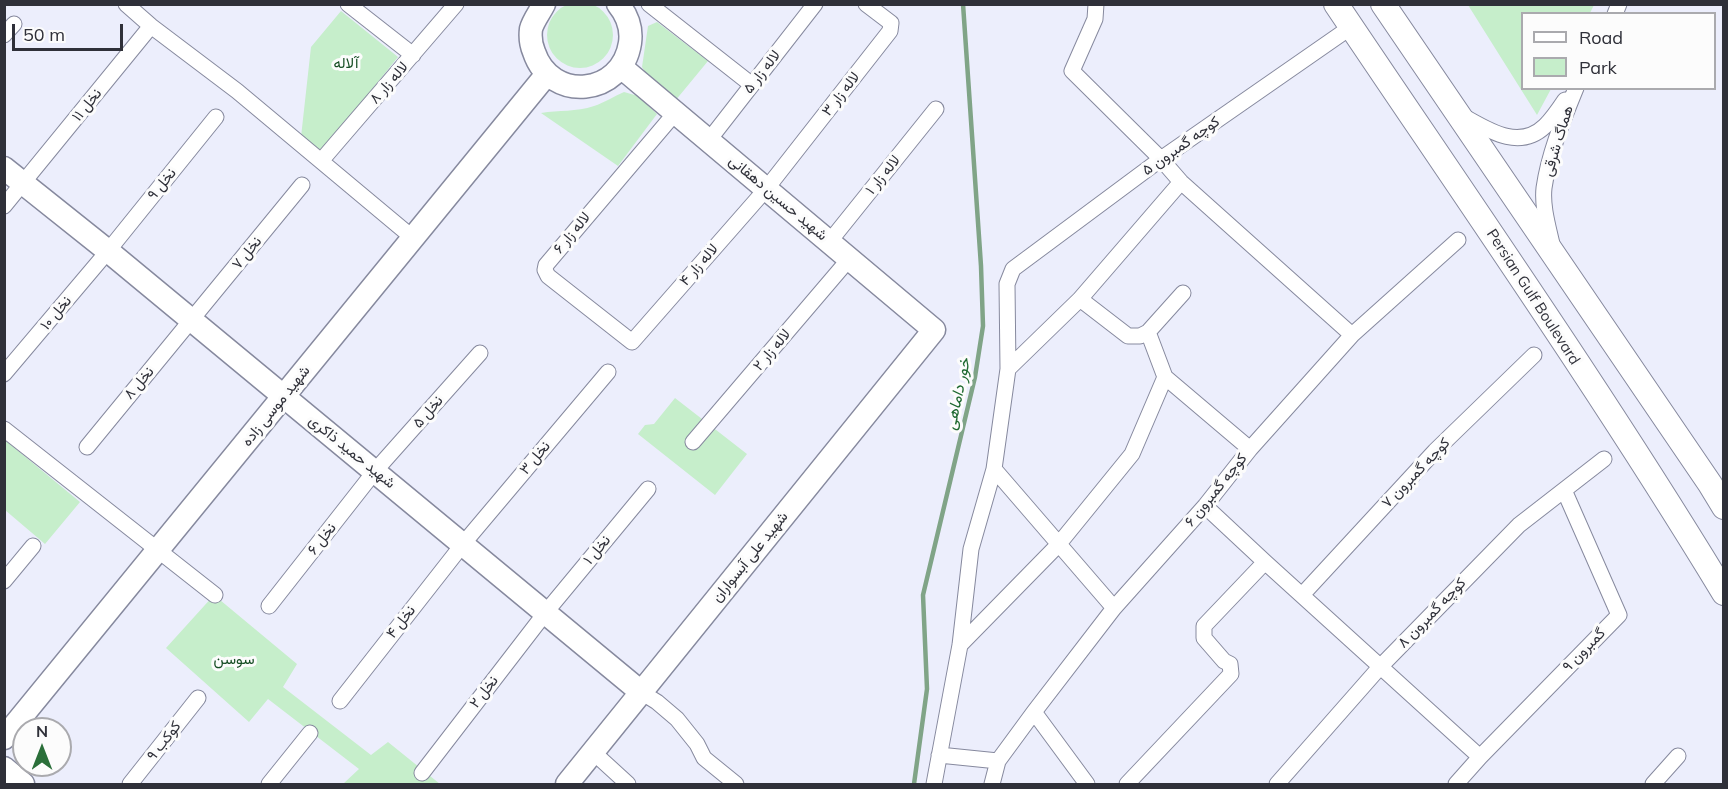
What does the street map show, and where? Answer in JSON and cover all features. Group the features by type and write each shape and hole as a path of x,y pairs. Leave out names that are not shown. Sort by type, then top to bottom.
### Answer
{"main road":[{"name":"Persian Gulf Boulevard","path":"1336,4 1501,248 1673,510 1724,593"},
{"path":"1383,4 1724,507"}],"street":[{"path":"126,4 151,26 237,91 413,238"},
{"path":"348,4 413,55"},
{"name":"لاله زار ۸","path":"321,162 456,4"},
{"path":"543,5 531,28 531,45 537,61 547,74 561,84 578,87 595,85 610,78 621,67 628,52 631,37 628,21 618,4"},
{"path":"649,4 752,85"},
{"name":"لاله زار ۳","path":"767,188 890,32 891,23 866,4"},
{"path":"1096,4 1095,19 1072,71 1161,159 1181,182 1352,335"},
{"name":"لاله زار ۵","path":"709,140 752,85 806,7"},
{"name":"نخل ۱۱","path":"4,206 151,26"},
{"name":"کوچه گمبرون ۵","path":"1008,369 1007,284 1013,270 1161,159 1351,27"},
{"name":"شهید حسین دهقانی","path":"621,67 934,330"},
{"name":"شهید موسی زاده","path":"4,738 547,74"},
{"name":"هماگ شرقی","path":"1458,114 1505,137 1529,136 1544,127 1573,90"},
{"name":"هماگ شرقی","path":"1555,256 1549,231 1544,189 1557,138 1574,90"},
{"name":"لاله زار ۱","path":"830,241 936,109"},
{"name":"لاله زار ۶","path":"632,342 548,276 545,270 546,265 676,112"},
{"name":"نخل ۹","path":"108,251 216,117"},
{"name":"شهید حمید ذاکری","path":"4,168 108,251 642,692"},
{"path":"934,784 960,645 971,549 994,469 1008,369 1080,299 1181,182"},
{"name":"نخل ۷","path":"192,320 302,186"},
{"name":"لاله زار ۴","path":"632,342 767,188"},
{"name":"کوچه گمبرون ۶","path":"998,761 1114,608 1205,506 1250,449 1352,335 1458,240"},
{"name":"نخل ۱۰","path":"4,374 108,251"},
{"name":"لاله زار ۲","path":"693,442 850,258"},
{"path":"1080,299 1128,336 1140,336 1148,332 1183,293"},
{"name":"نخل ۸","path":"87,447 192,320"},
{"name":"شهید علی آبسواران","path":"567,784 934,330"},
{"path":"1148,332 1165,378 1250,449"},
{"name":"نخل ۵","path":"375,471 480,353"},
{"name":"کوچه گمبرون ۷","path":"1302,595 1436,451 1534,355"},
{"name":"نخل ۳","path":"463,544 608,372"},
{"path":"960,645 1058,545 1132,454 1165,378"},
{"path":"4,429 215,595"},
{"name":"کوچه گمبرون ۸","path":"1277,784 1380,667 1519,525 1604,459"},
{"path":"994,469 1114,608"},
{"name":"نخل ۶","path":"269,606 375,471"},
{"name":"نخل ۱","path":"546,612 648,489"},
{"name":"گمبرون ۹","path":"1456,784 1619,615 1564,490"},
{"path":"1205,506 1480,757"},
{"name":"نخل ۴","path":"340,701 463,544"},
{"path":"4,581 33,546"},
{"path":"1127,784 1231,674 1230,664 1224,661 1204,638 1204,626 1265,562"},
{"name":"نخل ۲","path":"422,773 546,612"},
{"path":"642,692 677,719 697,744 704,758 736,784"},
{"name":"کوکب ۹","path":"130,784 198,698"},
{"path":"1034,712 1087,784"},
{"path":"269,784 310,733"},
{"path":"593,752 628,784"},
{"path":"939,755 998,761 992,784"},
{"path":"1653,784 1678,756"},
{"path":"4,768 23,784"}],"green space":[{"path":"580,2 593,5 603,12 610,22 613,35 610,48 603,58 593,65 580,68 567,65 557,58 550,48 547,35 550,22 557,12 567,5"},
{"path":"1468,5 1594,5 1590,12 1521,12 1521,89"},
{"name":"آلاله","path":"341,11 398,57 320,154 301,137 311,47"},
{"path":"657,22 708,61 675,101 650,80 642,67 648,26"},
{"path":"1521,90 1550,90 1537,115"},
{"path":"624,92 638,96 657,114 618,166 541,113 587,108"},
{"path":"675,398 747,454 715,495 638,434 645,425 654,424"},
{"path":"5,440 80,502 45,544 5,510"},
{"name":"سوسن","path":"214,595 297,664 283,687 371,755 388,742 440,784 346,784 344,783 359,769 268,699 249,722 166,648"}],"waterway":[{"name":"خور داماهی","path":"914,784 927,689 923,595 975,377 983,326 963,4"}]}
